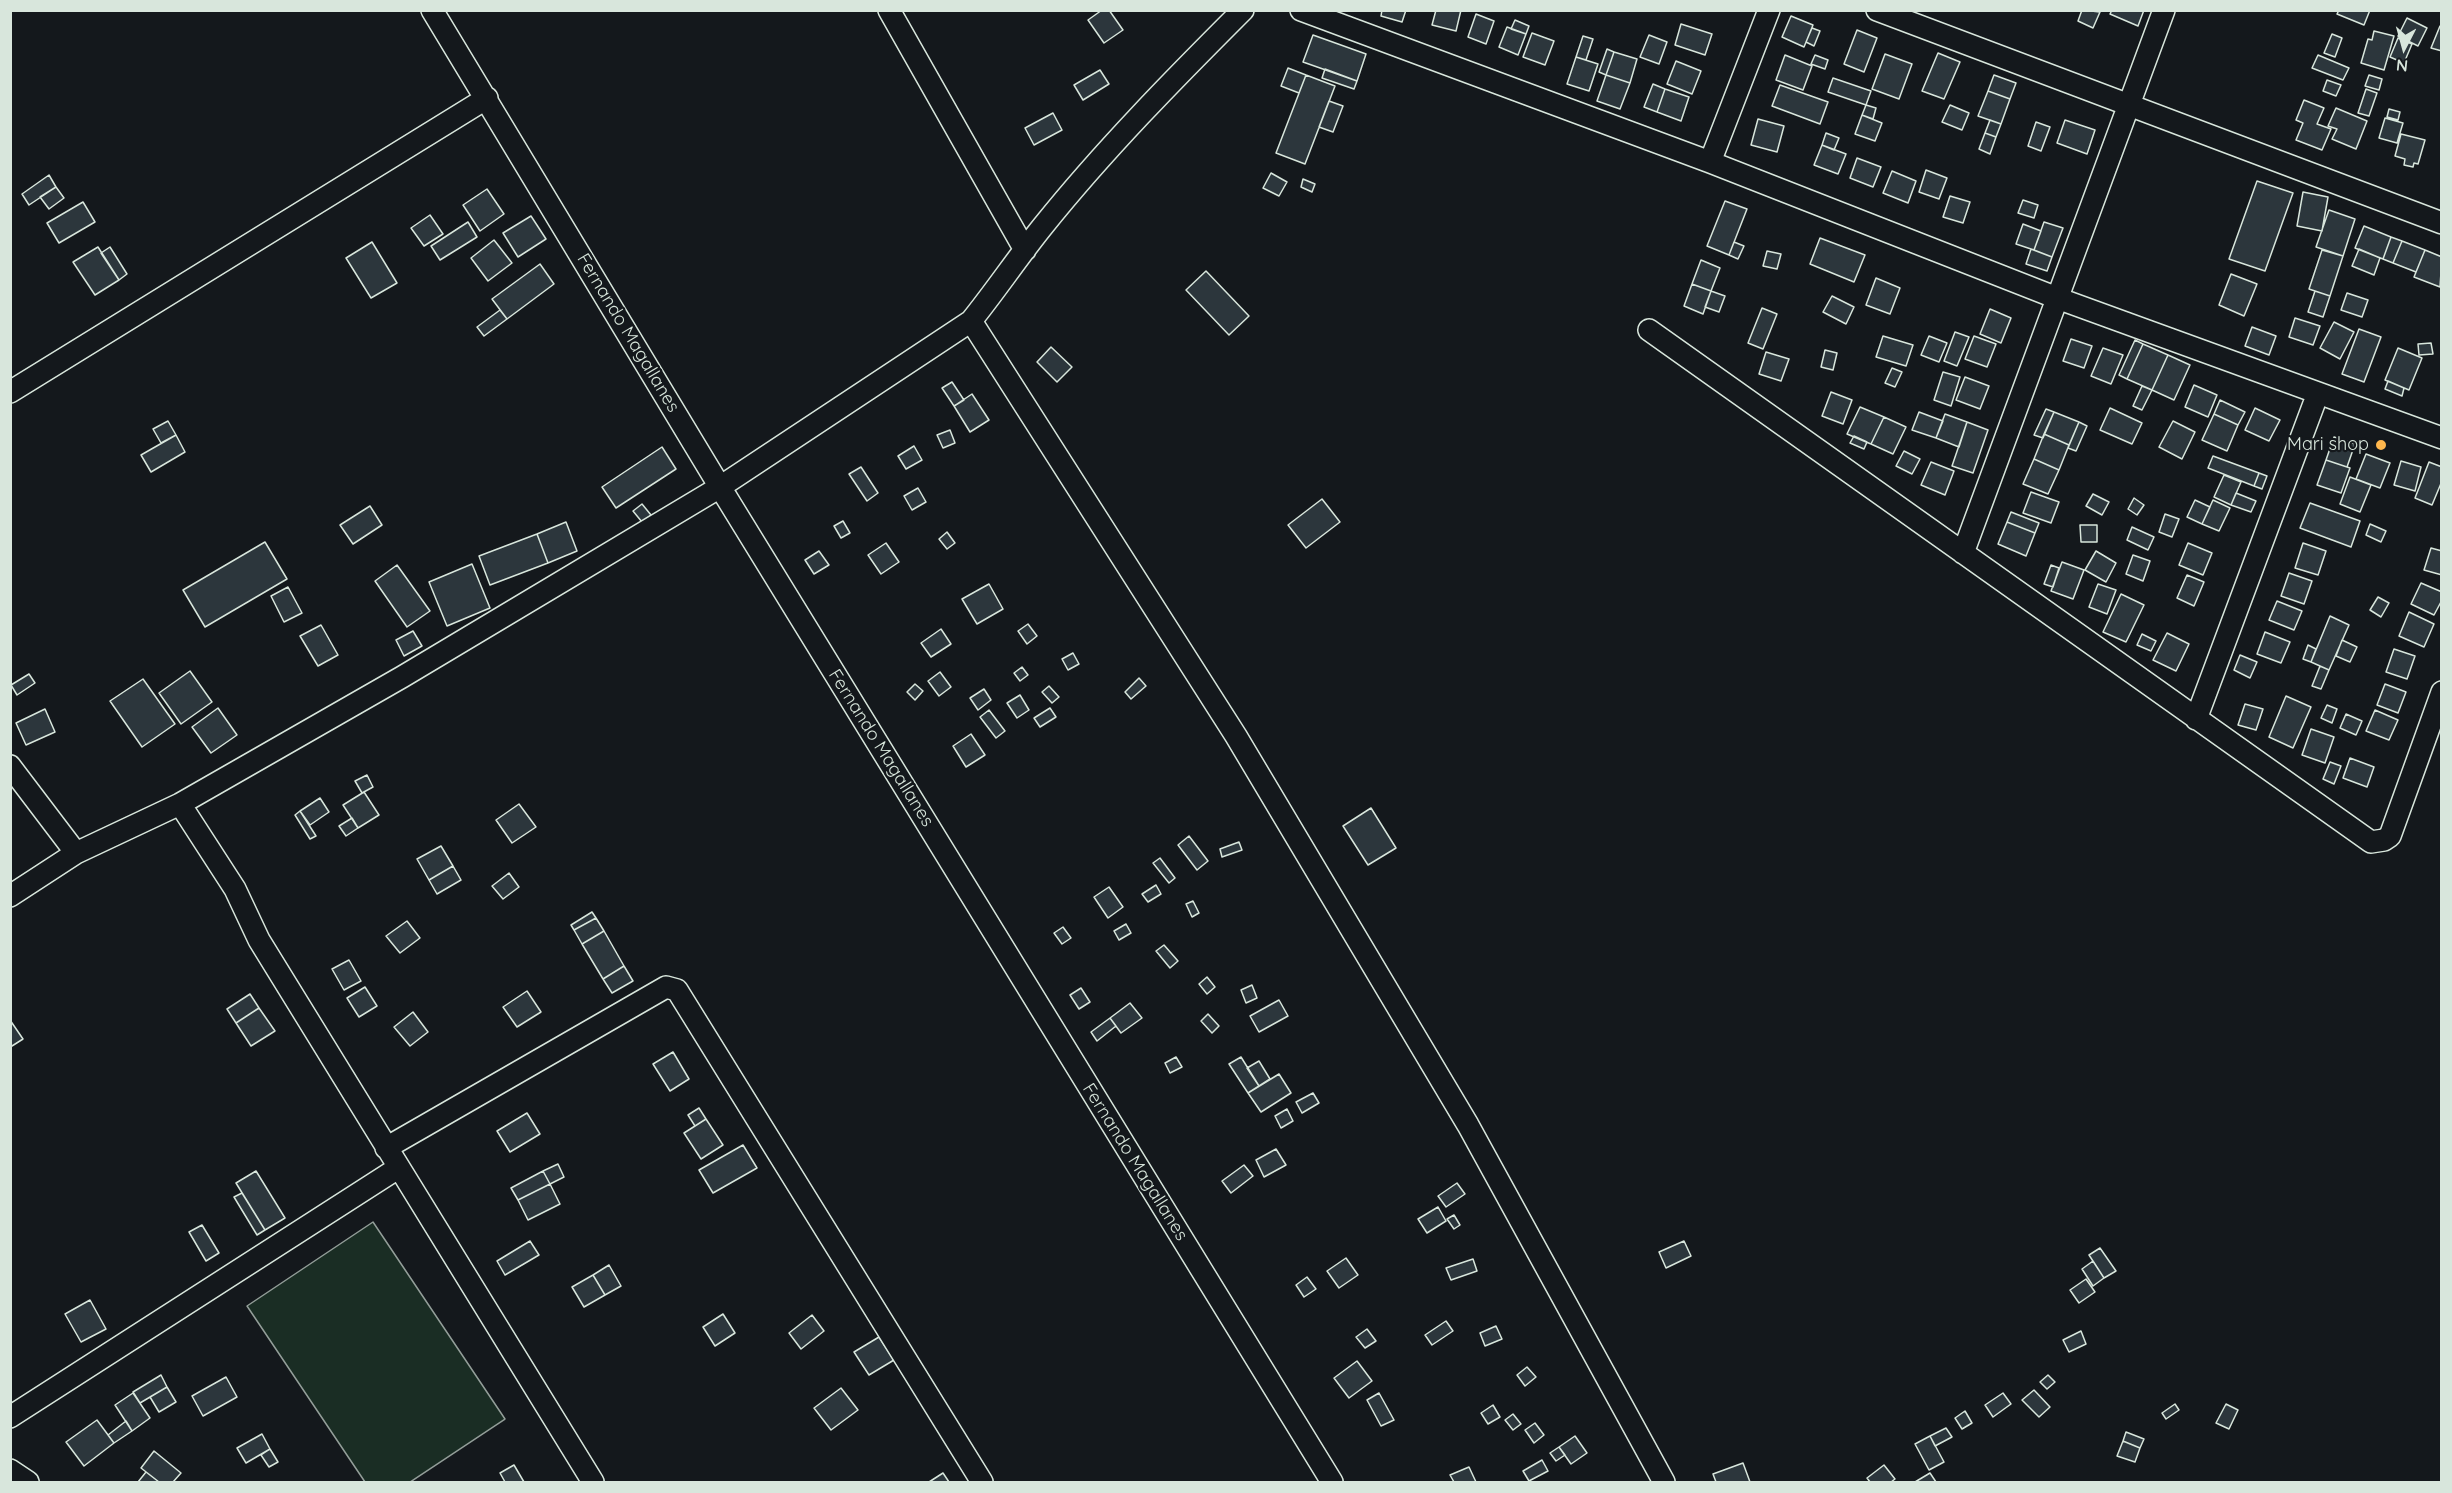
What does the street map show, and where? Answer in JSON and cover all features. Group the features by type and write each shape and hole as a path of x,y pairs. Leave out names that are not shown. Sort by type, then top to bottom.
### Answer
{"street":[{"name":"Fernando Magallanes","path":"432,10 720,487 1332,1482"},
{"path":"889,10 1025,250"},
{"path":"10,896 76,853 180,804 402,677 720,487 971,321 1025,250 1092,169 1243,10"},
{"path":"1301,10 1710,162 2057,298 2442,438"},
{"path":"1710,162 1769,10"},
{"path":"1877,10 2442,223"},
{"path":"1963,553 2164,10"},
{"path":"10,392 487,98"},
{"path":"971,321 1236,736 1456,1105 1664,1482"},
{"path":"1648,330 2371,842 2384,840 2390,836 2442,692"},
{"path":"2196,719 2318,393"},
{"path":"10,766 76,853"},
{"path":"180,804 220,863 259,940 593,1482"},
{"path":"386,1148 666,987 677,990 982,1482"},
{"path":"10,1418 398,1168"},
{"path":"10,1470 28,1482"}],"green space":[{"path":"373,1222 505,1419 410,1482 365,1482 247,1306"}],"building":[{"path":"1102,10 1109,10 1123,30 1104,43 1088,20"},
{"path":"1382,10 1406,10 1402,22 1381,16"},
{"path":"1436,10 1461,10 1456,31 1432,25"},
{"path":"2082,10 2100,12 2093,28 2078,21"},
{"path":"2112,10 2144,10 2138,26 2110,14"},
{"path":"2339,10 2370,10 2364,25 2337,14"},
{"path":"1476,14 1494,21 1486,44 1468,37"},
{"path":"1791,16 1813,25 1804,47 1782,37"},
{"path":"2407,18 2427,28 2418,46 2398,36"},
{"path":"1515,20 1529,26 1526,34 1511,29"},
{"path":"1681,24 1712,34 1705,55 1675,45"},
{"path":"2442,26 2442,51 2431,48"},
{"path":"1507,27 1526,34 1518,55 1499,47"},
{"path":"1812,28 1820,31 1814,46 1806,42"},
{"path":"1857,30 1877,38 1864,72 1844,64"},
{"path":"2374,31 2394,36 2384,70 2361,63 2368,39 2372,40"},
{"path":"1532,33 1554,41 1545,65 1523,57"},
{"path":"2332,34 2342,38 2335,57 2324,53"},
{"path":"1313,35 1366,54 1357,81 1303,62"},
{"path":"1649,35 1667,42 1659,64 1640,57"},
{"path":"1583,36 1593,39 1586,60 1576,57"},
{"path":"2398,38 2412,44 2404,63 2390,57"},
{"path":"1607,49 1614,52 1606,75 1599,72"},
{"path":"1614,52 1637,59 1630,83 1606,75"},
{"path":"1938,53 1960,62 1944,99 1922,91"},
{"path":"1885,54 1912,64 1899,99 1872,89"},
{"path":"1785,55 1812,66 1803,90 1776,80"},
{"path":"1815,55 1828,60 1825,69 1811,64"},
{"path":"2318,55 2349,68 2343,80 2312,68"},
{"path":"1576,57 1598,64 1589,91 1567,84"},
{"path":"1676,61 1701,71 1692,94 1667,84"},
{"path":"1288,68 1306,75 1299,93 1281,86"},
{"path":"1325,69 1357,81 1354,89 1322,78"},
{"path":"1100,70 1109,84 1083,100 1074,85"},
{"path":"1306,75 1335,86 1305,164 1276,153"},
{"path":"1606,75 1630,83 1620,109 1597,101"},
{"path":"1994,75 2016,83 2010,99 1988,91"},
{"path":"2369,75 2382,79 2379,90 2365,86"},
{"path":"1833,78 1871,91 1866,105 1828,92"},
{"path":"2327,80 2341,85 2336,96 2323,91"},
{"path":"1653,84 1665,89 1657,112 1644,107"},
{"path":"1780,85 1828,102 1820,124 1772,106"},
{"path":"1665,89 1689,97 1681,121 1657,112"},
{"path":"2366,89 2377,93 2369,116 2358,113"},
{"path":"1988,91 2010,99 2001,124 1978,116"},
{"path":"2304,100 2324,108 2317,124 2331,129 2322,150 2296,140 2303,123 2296,120"},
{"path":"1329,101 1343,106 1333,132 1319,127"},
{"path":"1866,105 1876,108 1873,119 1862,115"},
{"path":"1950,105 1969,113 1962,130 1942,122"},
{"path":"2336,108 2367,121 2356,149 2332,139 2337,129 2328,126"},
{"path":"2389,109 2400,112 2398,120 2387,117"},
{"path":"1053,113 1062,130 1034,145 1025,128"},
{"path":"1862,115 1882,123 1875,141 1855,134"},
{"path":"2385,118 2403,123 2397,143 2379,138"},
{"path":"1758,119 1784,126 1777,152 1751,145"},
{"path":"1990,120 2001,124 1996,137 1985,133"},
{"path":"2065,120 2095,130 2087,154 2057,143"},
{"path":"2036,122 2050,127 2041,151 2028,146"},
{"path":"1826,133 1839,138 1834,150 1822,145"},
{"path":"1985,133 1996,137 1990,154 1979,149"},
{"path":"2401,134 2425,140 2418,164 2414,163 2413,167 2404,165 2405,159 2395,156"},
{"path":"1822,145 1846,154 1838,174 1814,165"},
{"path":"1857,158 1881,167 1873,187 1850,178"},
{"path":"1926,170 1947,178 1939,199 1919,192"},
{"path":"1892,171 1916,181 1908,203 1883,193"},
{"path":"1271,173 1287,182 1279,196 1263,188"},
{"path":"49,175 56,187 29,205 22,194"},
{"path":"1303,179 1315,184 1312,192 1301,187"},
{"path":"2257,181 2293,193 2265,271 2229,259"},
{"path":"56,187 64,198 49,209 40,197"},
{"path":"487,189 504,214 480,231 463,205"},
{"path":"2303,192 2328,197 2322,231 2297,226"},
{"path":"1950,196 1970,202 1963,223 1943,217"},
{"path":"2023,200 2038,205 2034,218 2018,213"},
{"path":"1725,201 1747,209 1729,255 1707,246"},
{"path":"83,202 95,222 59,243 47,223"},
{"path":"2329,210 2355,219 2343,256 2316,247"},
{"path":"430,215 443,234 424,246 411,228"},
{"path":"531,216 546,239 518,257 503,233"},
{"path":"468,222 477,237 440,260 431,246"},
{"path":"2044,222 2063,228 2052,257 2034,250"},
{"path":"2023,224 2041,231 2034,250 2016,244"},
{"path":"2364,226 2391,237 2383,259 2355,248"},
{"path":"2391,237 2402,241 2393,263 2383,259"},
{"path":"1820,238 1865,255 1854,282 1810,264"},
{"path":"494,240 512,263 488,281 471,258"},
{"path":"2402,241 2425,250 2416,272 2393,263"},
{"path":"372,242 397,283 371,298 346,258"},
{"path":"1734,242 1744,246 1738,259 1729,255"},
{"path":"98,247 119,280 95,295 73,262"},
{"path":"110,247 127,274 119,280 101,253"},
{"path":"2031,249 2052,257 2047,271 2026,264"},
{"path":"2359,249 2380,258 2374,275 2352,266"},
{"path":"2322,250 2343,256 2330,296 2309,289"},
{"path":"2425,250 2442,257 2440,287 2414,277"},
{"path":"1767,251 1781,254 1777,269 1763,266"},
{"path":"1701,260 1720,268 1711,291 1692,284"},
{"path":"540,264 554,284 507,319 492,299"},
{"path":"1206,271 1249,316 1229,335 1186,290"},
{"path":"2231,274 2257,284 2244,316 2219,305"},
{"path":"1876,278 1900,288 1890,314 1866,305"},
{"path":"1692,284 1711,291 1703,314 1684,306"},
{"path":"1711,291 1725,296 1719,312 1705,307"},
{"path":"2315,291 2330,296 2323,317 2308,312"},
{"path":"2347,293 2368,300 2362,317 2341,310"},
{"path":"1832,296 1854,307 1846,324 1823,312"},
{"path":"1762,308 1777,314 1763,349 1748,343"},
{"path":"1990,309 2011,318 2001,343 1980,334"},
{"path":"500,310 507,319 484,336 477,327"},
{"path":"2295,318 2320,326 2313,345 2289,337"},
{"path":"2334,322 2354,332 2340,359 2320,348"},
{"path":"2252,327 2276,336 2269,355 2245,346"},
{"path":"2359,329 2381,337 2364,382 2342,374"},
{"path":"1955,332 1969,337 1957,366 1944,361"},
{"path":"1883,336 1913,345 1906,366 1876,357"},
{"path":"1929,336 1947,343 1939,362 1921,355"},
{"path":"1974,336 1996,344 1987,367 1965,359"},
{"path":"2071,339 2092,346 2084,368 2063,361"},
{"path":"2135,340 2143,344 2127,379 2119,375"},
{"path":"2431,343 2433,354 2419,355 2418,344"},
{"path":"2143,344 2168,355 2152,390 2127,379"},
{"path":"1051,347 1072,367 1057,382 1037,362"},
{"path":"2103,348 2123,355 2111,384 2091,376"},
{"path":"2398,348 2422,358 2409,390 2385,380"},
{"path":"1825,350 1837,353 1833,370 1821,367"},
{"path":"1766,352 1789,359 1781,381 1759,374"},
{"path":"2168,355 2190,365 2174,400 2152,390"},
{"path":"1892,368 1902,372 1895,387 1885,383"},
{"path":"1943,372 1960,377 1951,406 1934,400"},
{"path":"1965,377 1989,386 1980,409 1956,400"},
{"path":"2388,381 2404,388 2402,396 2385,389"},
{"path":"952,382 964,400 954,406 942,388"},
{"path":"2194,385 2217,395 2208,417 2185,407"},
{"path":"2142,386 2152,390 2142,410 2133,406"},
{"path":"1831,392 1852,400 1843,424 1822,416"},
{"path":"972,394 989,420 970,432 954,406"},
{"path":"2220,400 2245,412 2238,425 2214,414"},
{"path":"1860,407 1884,417 1871,444 1847,434"},
{"path":"2110,408 2142,423 2132,444 2100,430"},
{"path":"2255,408 2280,420 2269,441 2245,430"},
{"path":"2046,409 2054,412 2043,438 2034,435"},
{"path":"1919,412 1943,421 1936,438 1912,430"},
{"path":"2054,412 2079,422 2069,445 2044,434"},
{"path":"1945,414 1967,422 1959,447 1936,438"},
{"path":"2214,414 2238,425 2227,451 2202,440"},
{"path":"1884,417 1906,427 1893,454 1871,444"},
{"path":"168,421 176,435 161,443 153,429"},
{"path":"2173,421 2195,432 2182,459 2159,447"},
{"path":"1967,422 1988,430 1973,473 1952,466"},
{"path":"2079,422 2087,426 2076,451 2068,448"},
{"path":"950,430 955,443 943,448 937,435"},
{"path":"2044,434 2069,445 2059,470 2034,459"},
{"path":"176,435 185,452 151,472 141,455"},
{"path":"1854,436 1867,442 1864,449 1850,443"},
{"path":"2334,437 2355,444 2347,467 2326,460"},
{"path":"914,446 922,460 906,469 898,456"},
{"path":"662,447 676,469 616,508 602,487"},
{"path":"1904,451 1920,459 1912,474 1896,466"},
{"path":"2366,454 2390,463 2380,488 2356,479"},
{"path":"2213,456 2259,473 2254,486 2208,468"},
{"path":"2034,459 2059,470 2048,494 2023,484"},
{"path":"2326,460 2350,468 2341,493 2317,485"},
{"path":"2401,461 2421,467 2415,491 2394,485"},
{"path":"1931,462 1954,471 1945,495 1921,485"},
{"path":"2429,462 2442,467 2442,481 2432,505 2415,498"},
{"path":"861,467 878,493 867,501 849,474"},
{"path":"2259,473 2267,476 2262,489 2254,486"},
{"path":"2224,475 2241,482 2231,505 2214,497"},
{"path":"2350,477 2371,485 2360,512 2340,504"},
{"path":"918,488 926,502 912,510 904,496"},
{"path":"2031,492 2059,502 2051,523 2023,513"},
{"path":"2236,493 2256,501 2251,512 2231,505"},
{"path":"2093,494 2109,502 2102,515 2086,506"},
{"path":"2134,498 2144,505 2137,515 2128,509"},
{"path":"1322,499 1340,522 1306,548 1288,525"},
{"path":"2195,500 2210,507 2202,524 2187,517"},
{"path":"2213,500 2230,508 2219,531 2202,524"},
{"path":"2310,503 2360,521 2351,547 2300,528"},
{"path":"642,504 651,515 642,522 633,511"},
{"path":"370,506 382,525 353,544 340,525"},
{"path":"2011,512 2039,523 2035,533 2007,522"},
{"path":"2165,514 2179,519 2172,537 2159,532"},
{"path":"843,521 850,533 841,538 834,526"},
{"path":"566,522 577,551 548,563 537,534"},
{"path":"2007,522 2035,533 2026,556 1998,544"},
{"path":"2370,524 2386,531 2381,542 2366,535"},
{"path":"2080,525 2097,525 2097,542 2081,542"},
{"path":"2132,527 2154,537 2148,550 2127,540"},
{"path":"947,532 955,543 947,549 939,539"},
{"path":"537,534 548,563 490,585 479,556"},
{"path":"265,542 287,579 205,627 183,590"},
{"path":"886,543 899,562 881,574 868,555"},
{"path":"2188,543 2212,553 2203,575 2179,565"},
{"path":"2303,543 2326,551 2318,575 2295,568"},
{"path":"2431,548 2442,551 2442,575 2424,570"},
{"path":"819,551 829,565 814,574 805,560"},
{"path":"2096,551 2116,563 2106,582 2085,570"},
{"path":"2133,555 2150,561 2143,581 2126,574"},
{"path":"2062,562 2084,570 2073,599 2051,591"},
{"path":"472,564 490,608 447,626 429,582"},
{"path":"397,565 430,611 407,627 375,581"},
{"path":"2051,565 2059,568 2053,587 2044,584"},
{"path":"2289,573 2312,581 2304,604 2281,596"},
{"path":"2187,575 2204,582 2194,606 2177,598"},
{"path":"2421,583 2442,592 2442,600 2434,615 2411,604"},
{"path":"989,584 1003,609 977,624 962,599"},
{"path":"2098,584 2116,590 2107,614 2089,607"},
{"path":"288,587 302,613 284,622 271,596"},
{"path":"2121,594 2144,605 2126,642 2103,632"},
{"path":"2378,597 2389,603 2381,617 2370,610"},
{"path":"2277,601 2302,611 2294,630 2269,620"},
{"path":"2409,612 2434,624 2424,647 2399,636"},
{"path":"2330,616 2349,625 2329,670 2311,662"},
{"path":"1028,624 1037,636 1027,644 1018,631"},
{"path":"321,625 338,655 318,666 300,636"},
{"path":"941,629 951,644 931,657 921,643"},
{"path":"413,631 422,646 404,656 396,640"},
{"path":"2265,632 2290,642 2281,663 2257,654"},
{"path":"2167,633 2189,644 2176,671 2153,660"},
{"path":"2142,634 2156,641 2151,651 2137,645"},
{"path":"2342,640 2357,647 2350,662 2336,656"},
{"path":"2308,645 2316,649 2311,662 2303,659"},
{"path":"2394,649 2415,656 2407,679 2386,672"},
{"path":"1073,653 1079,664 1068,670 1062,659"},
{"path":"2240,655 2257,662 2250,678 2234,670"},
{"path":"2320,666 2329,670 2321,689 2312,686"},
{"path":"1022,667 1028,675 1020,681 1014,673"},
{"path":"190,671 212,702 181,724 159,693"},
{"path":"940,672 951,687 939,696 928,681"},
{"path":"29,674 35,683 17,695 11,685"},
{"path":"1139,678 1146,686 1131,699 1125,692"},
{"path":"143,679 175,724 142,747 110,701"},
{"path":"915,684 923,691 915,700 907,692"},
{"path":"2385,684 2406,692 2398,713 2377,705"},
{"path":"1049,686 1059,697 1052,703 1042,692"},
{"path":"984,689 991,700 978,710 970,698"},
{"path":"1020,695 1029,710 1017,718 1007,703"},
{"path":"2286,696 2311,707 2293,748 2269,737"},
{"path":"2245,704 2263,709 2256,730 2238,725"},
{"path":"2327,705 2337,709 2332,723 2321,718"},
{"path":"218,708 237,735 211,753 192,727"},
{"path":"1050,708 1056,717 1040,727 1034,718"},
{"path":"45,709 55,732 26,745 16,723"},
{"path":"989,710 1005,731 996,738 980,717"},
{"path":"2375,710 2398,720 2389,740 2366,731"},
{"path":"2346,714 2362,721 2356,735 2340,728"},
{"path":"2311,729 2334,737 2325,763 2302,755"},
{"path":"971,734 985,755 966,767 953,746"},
{"path":"2350,758 2374,767 2367,787 2343,778"},
{"path":"2330,762 2341,766 2334,784 2323,779"},
{"path":"367,775 373,787 362,793 355,781"},
{"path":"364,792 379,815 358,828 343,805"},
{"path":"320,798 329,812 310,825 300,811"},
{"path":"519,804 536,827 512,843 496,820"},
{"path":"1371,808 1396,848 1368,865 1343,826"},
{"path":"300,811 316,836 310,839 295,815"},
{"path":"352,818 358,828 346,836 339,826"},
{"path":"1189,836 1208,861 1197,870 1178,845"},
{"path":"1239,842 1242,850 1222,857 1220,849"},
{"path":"441,846 453,866 429,880 417,859"},
{"path":"1160,858 1175,878 1169,883 1153,863"},
{"path":"453,866 461,880 437,894 429,880"},
{"path":"509,873 519,887 503,899 492,886"},
{"path":"1156,885 1161,894 1148,902 1142,894"},
{"path":"1109,887 1123,907 1108,918 1094,897"},
{"path":"1193,901 1199,913 1192,917 1186,904"},
{"path":"592,912 596,918 574,930 571,925"},
{"path":"596,918 604,931 582,944 574,930"},
{"path":"407,921 420,938 400,953 386,936"},
{"path":"1126,924 1131,933 1119,940 1114,931"},
{"path":"1063,927 1071,938 1062,944 1054,933"},
{"path":"604,931 624,966 603,979 582,944"},
{"path":"1164,945 1178,961 1170,968 1156,951"},
{"path":"349,960 361,981 344,990 332,969"},
{"path":"624,966 633,981 612,993 603,979"},
{"path":"1207,977 1215,987 1207,994 1199,984"},
{"path":"1252,985 1257,998 1246,1003 1241,990"},
{"path":"365,987 377,1006 359,1017 347,998"},
{"path":"1081,988 1090,1002 1079,1009 1070,995"},
{"path":"527,991 541,1012 517,1027 503,1007"},
{"path":"250,994 259,1008 236,1023 227,1009"},
{"path":"1279,1000 1288,1016 1259,1032 1250,1016"},
{"path":"1130,1003 1142,1018 1121,1033 1110,1018"},
{"path":"259,1008 275,1031 251,1046 236,1023"},
{"path":"413,1012 428,1032 410,1046 394,1027"},
{"path":"1208,1014 1219,1026 1212,1033 1201,1021"},
{"path":"1110,1018 1116,1026 1097,1041 1091,1032"},
{"path":"10,1020 23,1039 12,1046 10,1044"},
{"path":"673,1052 689,1079 670,1091 653,1064"},
{"path":"1176,1057 1182,1067 1170,1073 1165,1063"},
{"path":"1241,1057 1259,1086 1248,1093 1229,1064"},
{"path":"1259,1061 1270,1079 1259,1086 1247,1068"},
{"path":"1279,1074 1291,1093 1261,1112 1248,1093"},
{"path":"1313,1093 1319,1103 1302,1113 1296,1102"},
{"path":"699,1108 706,1119 695,1126 688,1115"},
{"path":"1287,1109 1293,1121 1281,1128 1275,1116"},
{"path":"527,1113 540,1134 510,1152 497,1131"},
{"path":"706,1119 723,1145 701,1159 684,1133"},
{"path":"743,1145 757,1168 713,1193 699,1170"},
{"path":"1276,1149 1286,1165 1264,1177 1256,1160"},
{"path":"558,1164 564,1177 550,1184 543,1171"},
{"path":"1244,1165 1253,1176 1231,1193 1222,1181"},
{"path":"256,1171 285,1218 265,1230 236,1183"},
{"path":"543,1171 550,1184 518,1200 511,1188"},
{"path":"1457,1183 1465,1194 1446,1207 1438,1196"},
{"path":"550,1184 560,1204 528,1220 518,1200"},
{"path":"242,1193 265,1230 257,1235 234,1197"},
{"path":"1438,1207 1446,1221 1427,1233 1418,1219"},
{"path":"1454,1215 1460,1225 1454,1229 1447,1219"},
{"path":"202,1225 219,1253 206,1261 189,1232"},
{"path":"530,1241 539,1255 505,1275 497,1261"},
{"path":"1684,1241 1691,1256 1666,1268 1659,1252"},
{"path":"2100,1248 2116,1271 2104,1278 2089,1255"},
{"path":"1346,1258 1358,1275 1339,1288 1327,1271"},
{"path":"1473,1259 1477,1271 1451,1280 1446,1268"},
{"path":"2093,1261 2104,1278 2093,1286 2082,1269"},
{"path":"609,1265 621,1286 605,1295 593,1275"},
{"path":"593,1275 605,1295 584,1307 572,1287"},
{"path":"1307,1277 1316,1289 1304,1297 1296,1285"},
{"path":"2086,1279 2095,1292 2079,1303 2070,1290"},
{"path":"90,1300 106,1329 81,1342 65,1314"},
{"path":"723,1314 735,1333 715,1346 703,1327"},
{"path":"812,1315 824,1331 801,1349 789,1333"},
{"path":"1446,1321 1453,1331 1432,1345 1425,1335"},
{"path":"1496,1326 1502,1339 1485,1346 1480,1333"},
{"path":"1367,1329 1376,1341 1365,1348 1356,1337"},
{"path":"2081,1331 2086,1344 2069,1352 2063,1340"},
{"path":"879,1337 894,1360 869,1375 854,1352"},
{"path":"1357,1361 1372,1381 1349,1398 1334,1378"},
{"path":"1527,1367 1536,1377 1525,1386 1517,1375"},
{"path":"161,1375 167,1387 140,1403 133,1392"},
{"path":"2048,1375 2055,1382 2047,1389 2040,1382"},
{"path":"226,1377 237,1397 203,1416 192,1396"},
{"path":"167,1387 176,1402 159,1412 150,1397"},
{"path":"841,1388 858,1410 831,1430 814,1408"},
{"path":"2034,1390 2050,1407 2039,1417 2022,1400"},
{"path":"133,1393 150,1418 132,1431 115,1405"},
{"path":"1379,1393 1394,1420 1381,1426 1367,1400"},
{"path":"2003,1393 2011,1404 1993,1417 1985,1405"},
{"path":"2175,1404 2179,1410 2166,1419 2162,1413"},
{"path":"2226,1404 2238,1410 2229,1429 2216,1423"},
{"path":"1493,1405 1500,1417 1488,1424 1481,1413"},
{"path":"1965,1411 1972,1423 1962,1429 1955,1418"},
{"path":"1513,1414 1521,1424 1513,1430 1505,1420"},
{"path":"97,1420 114,1443 84,1466 66,1442"},
{"path":"126,1421 132,1431 114,1443 108,1435"},
{"path":"1535,1423 1544,1435 1534,1443 1525,1430"},
{"path":"1946,1428 1952,1437 1935,1446 1930,1436"},
{"path":"2126,1432 2144,1439 2140,1448 2123,1441"},
{"path":"262,1434 270,1449 246,1463 237,1448"},
{"path":"1575,1436 1587,1453 1571,1464 1559,1447"},
{"path":"1930,1436 1944,1462 1929,1470 1915,1444"},
{"path":"2123,1441 2140,1448 2135,1462 2117,1456"},
{"path":"1559,1447 1565,1455 1556,1461 1550,1453"},
{"path":"270,1449 278,1462 269,1467 261,1455"},
{"path":"154,1451 181,1473 173,1482 159,1482 141,1468"},
{"path":"1542,1460 1548,1471 1529,1481 1523,1471"},
{"path":"1743,1463 1750,1482 1716,1482 1713,1474"},
{"path":"514,1465 524,1482 505,1482 500,1473"},
{"path":"1884,1465 1895,1479 1891,1482 1870,1482 1867,1478"},
{"path":"1469,1467 1476,1482 1454,1482 1450,1475"},
{"path":"146,1472 159,1482 138,1482"},
{"path":"943,1473 949,1482 929,1482"},
{"path":"1930,1473 1936,1482 1915,1482"}],"place":[{"name":"Mari shop","path":"2381,445"}]}
